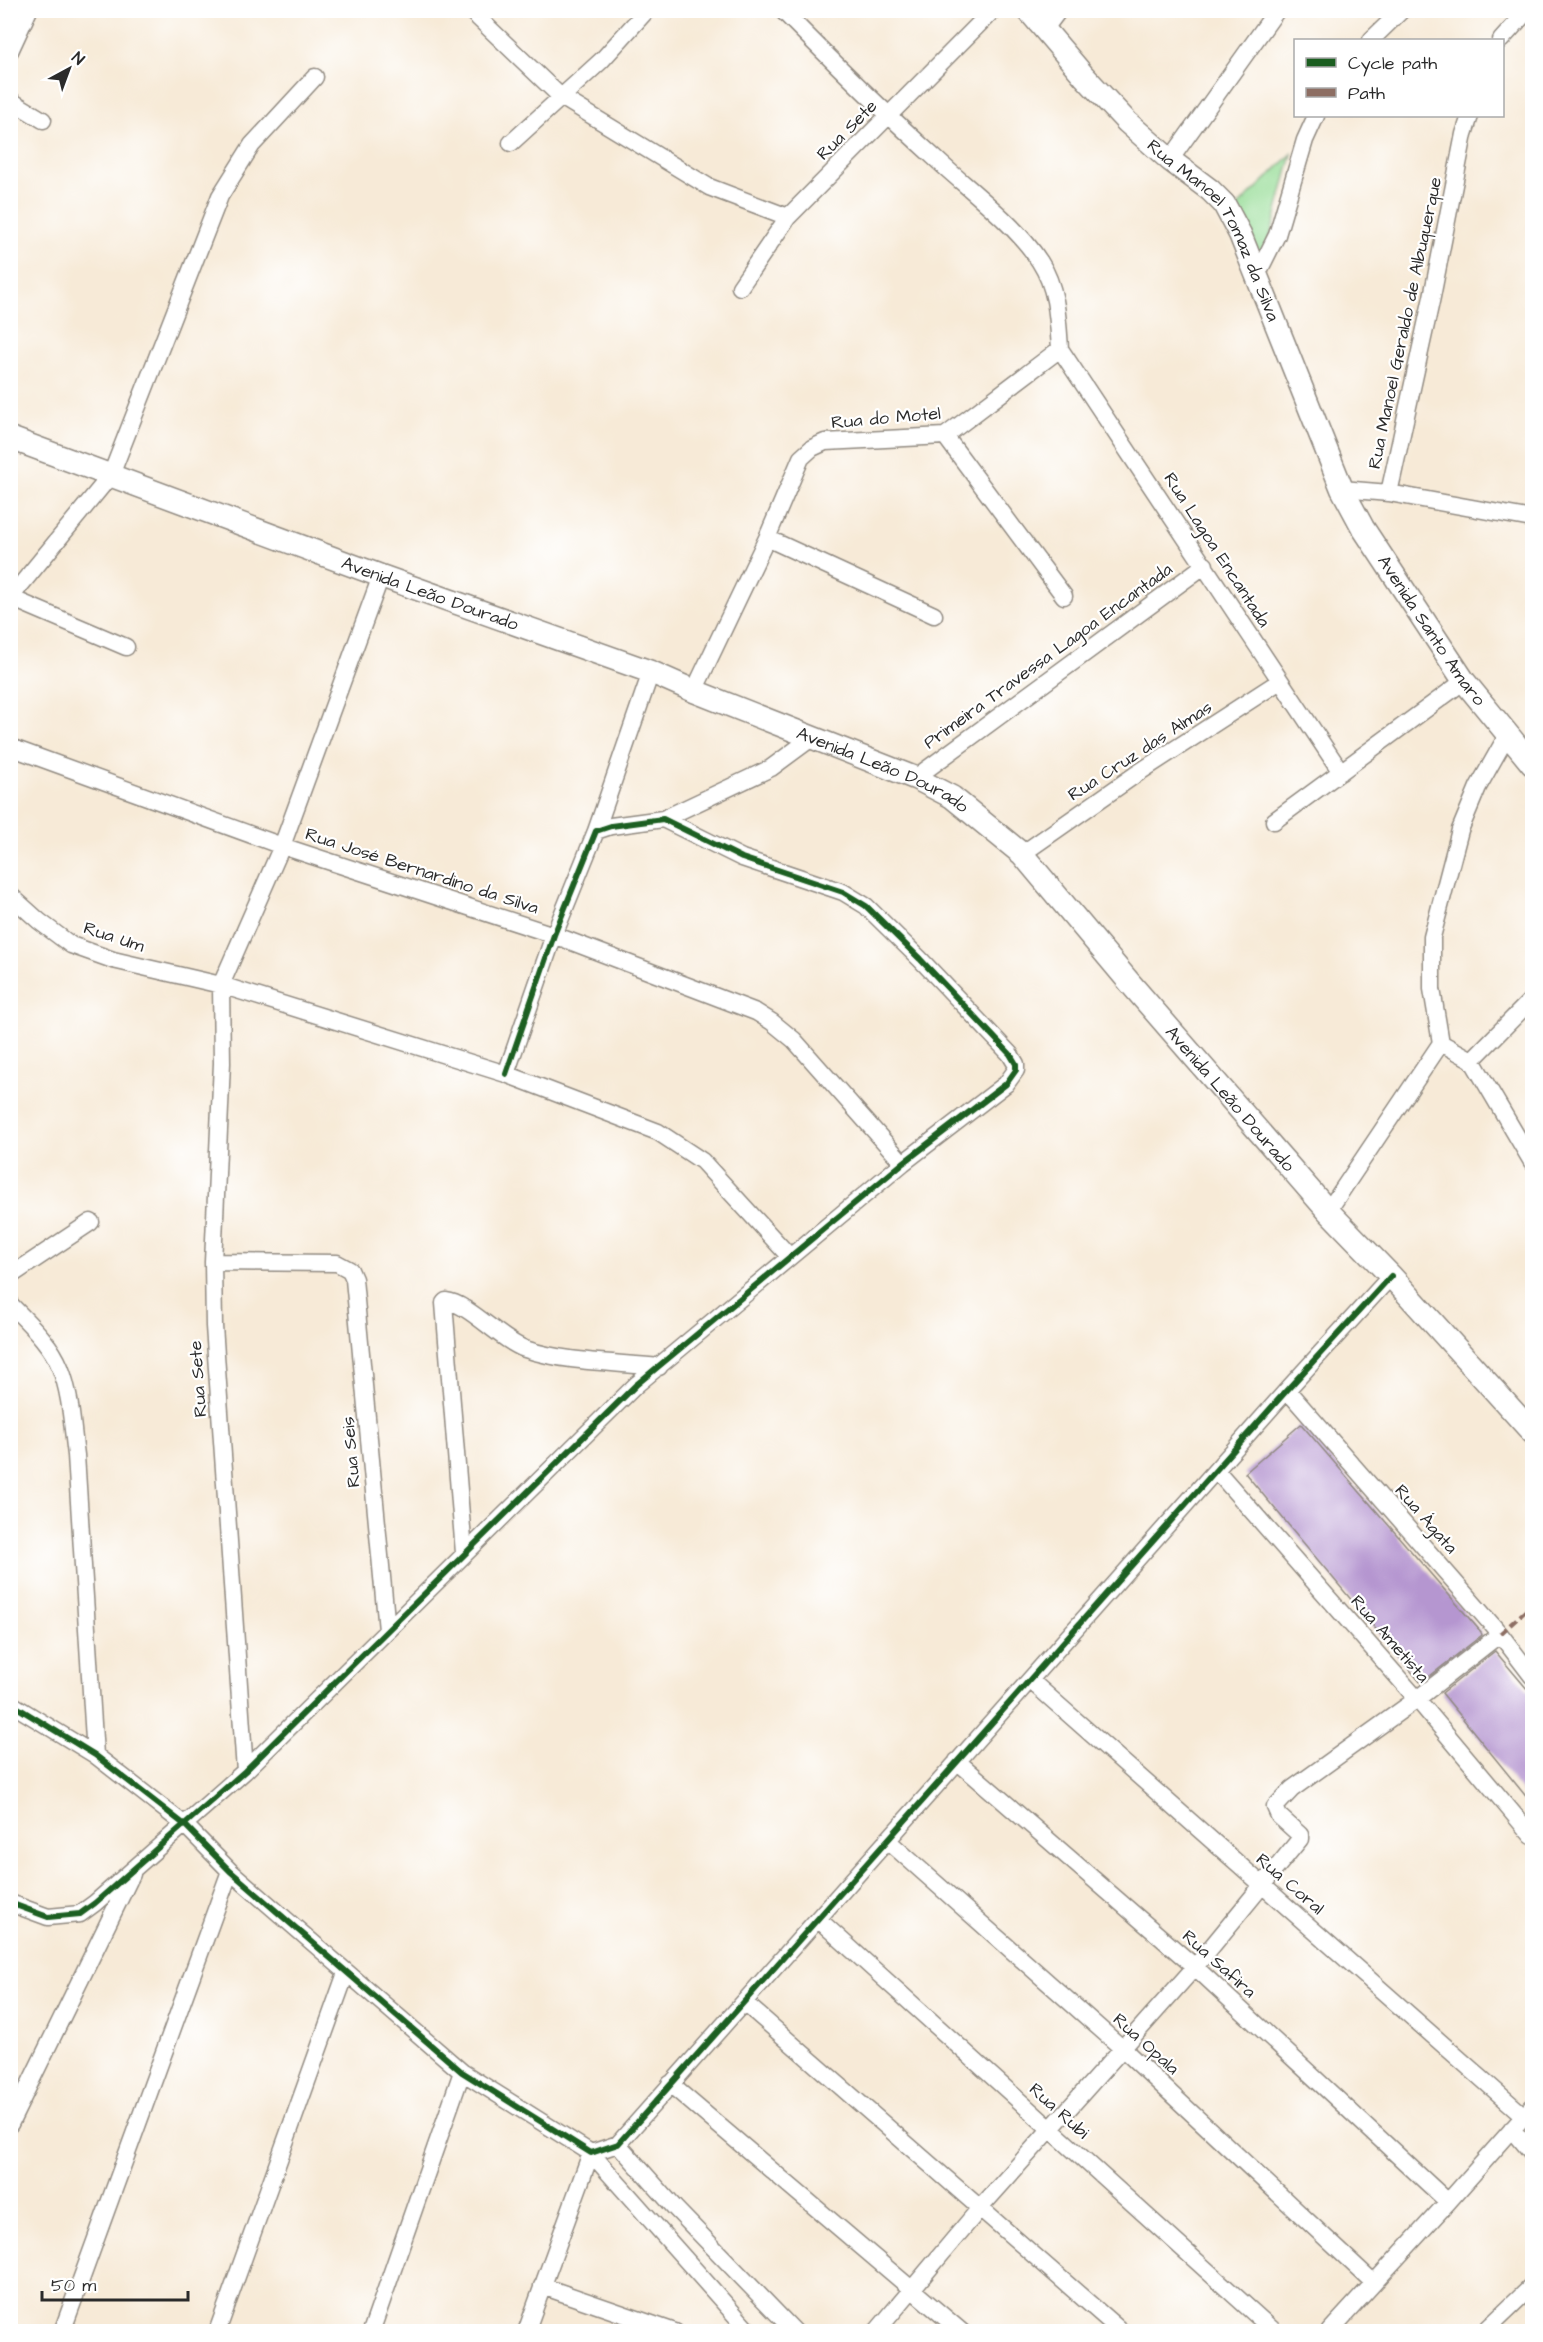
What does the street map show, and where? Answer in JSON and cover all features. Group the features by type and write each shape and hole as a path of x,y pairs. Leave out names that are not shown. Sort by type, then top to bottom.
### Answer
{"main road":[{"name":"Rua Manoel Tomaz da Silva","path":"1028,10 1127,122 1224,204 1240,234 1257,275 1271,317 1342,489"},
{"name":"Avenida Leão Dourado","path":"10,438 381,576 651,672 915,778 952,797 1022,854 1130,983 1328,1211 1391,1276 1533,1432"},
{"name":"Avenida Santo Amaro","path":"1342,489 1363,528 1464,681 1531,759"}],"street":[{"path":"10,51 29,10"},
{"path":"470,10 561,97 709,188 788,217"},
{"path":"511,143 602,60 647,10"},
{"path":"782,10 888,116 1011,228 1040,261 1052,286 1058,317 1060,350"},
{"name":"Rua Sete","path":"740,287 788,217 993,10"},
{"path":"1044,30 1059,10"},
{"path":"1170,160 1277,10"},
{"path":"1372,39 1402,10"},
{"path":"1502,39 1528,10"},
{"path":"126,647 11,598 111,475 220,196 252,145 315,77"},
{"path":"10,100 43,120"},
{"path":"1257,275 1277,235 1307,134 1316,117"},
{"name":"Rua Manoel Geraldo de Albuquerque","path":"1342,489 1389,493 1432,297 1464,134 1470,117"},
{"name":"Rua do Motel","path":"767,538 801,458 812,448 825,442 945,436 1060,350"},
{"name":"Rua Lagoa Encantada","path":"1060,350 1341,772"},
{"path":"945,436 1064,596"},
{"path":"1389,493 1532,515"},
{"path":"694,691 767,538 934,615"},
{"name":"Primeira Travessa Lagoa Encantada","path":"915,778 1204,565"},
{"path":"221,985 282,846 381,576"},
{"path":"506,1074 554,935 596,831 651,672"},
{"name":"Rua Cruz das Almas","path":"1022,854 1135,775 1280,681"},
{"path":"1274,820 1464,681"},
{"path":"1328,1211 1441,1043 1432,989 1432,937 1460,830 1478,787 1508,734"},
{"path":"596,831 611,826 663,819 763,772 813,737"},
{"name":"Rua José Bernardino da Silva","path":"10,747 282,846 554,935 756,1012 794,1040 903,1163"},
{"path":"10,1903 48,1917 66,1917 80,1914 95,1903 245,1771 636,1385 903,1163 1012,1078 1016,1064 1010,1054 866,906 828,886 742,858 663,819"},
{"name":"Rua Um","path":"10,895 71,945 113,960 221,985 506,1074 658,1132 702,1161 790,1257"},
{"name":"Rua Sete","path":"221,985 222,1063 213,1262 214,1326 245,1771"},
{"path":"1472,1060 1533,999"},
{"path":"1441,1043 1472,1060 1533,1162"},
{"path":"10,1276 91,1222"},
{"name":"Rua Seis","path":"213,1262 337,1263 350,1270 354,1279 387,1630"},
{"path":"591,2153 618,2144 1287,1390 1391,1276"},
{"path":"464,1553 444,1303 446,1301 460,1306 505,1339 524,1348 565,1358 658,1367"},
{"path":"10,1304 36,1330 60,1366 70,1407 76,1455 95,1755"},
{"name":"Rua Ágata","path":"1287,1390 1500,1634 1533,1676"},
{"name":"Rua Ametista","path":"1216,1470 1417,1699 1533,1836"},
{"path":"876,2331 981,2207 1195,1968 1300,1839 1300,1835 1279,1816 1275,1807 1277,1802 1417,1699 1500,1634"},
{"name":"Rua Coral","path":"1030,1680 1263,1886 1528,2112"},
{"path":"10,1703 95,1755 185,1825 230,1871 346,1974 462,2072 591,2153 750,2331"},
{"name":"Rua Safira","path":"957,1761 1195,1968 1448,2202"},
{"name":"Rua Opala","path":"887,1840 1123,2049 1374,2283"},
{"path":"10,2124 136,1865"},
{"path":"63,2331 230,1871"},
{"name":"Rua Rubi","path":"818,1919 1275,2331"},
{"path":"216,2331 346,1974"},
{"path":"745,2003 1122,2331"},
{"path":"371,2331 462,2072"},
{"path":"670,2084 962,2331"},
{"path":"1329,2331 1528,2112"},
{"path":"1512,2129 1533,2152"},
{"path":"618,2144 675,2208 795,2331"},
{"path":"526,2331 591,2153"},
{"path":"542,2286 675,2331"},
{"path":"1486,2330 1533,2286"}],"green space":[{"path":"1292,154 1263,264 1231,213"}],"building":[{"path":"1301,1424 1481,1632 1482,1635 1421,1683 1245,1473"},
{"path":"1495,1651 1533,1696 1533,1805 1442,1693"}],"marked path":[{"path":"1500,1634 1532,1605"}],"cycle path":[{"path":"10,1903 48,1917 80,1914 95,1903 245,1771 636,1385 903,1163 1006,1084 1016,1070 1016,1064 1010,1054 920,959 866,906 843,892 742,858 663,819 611,826 596,831 554,935 506,1074"},
{"path":"10,1703 95,1755 185,1825 230,1871 462,2072 591,2153 618,2144 1287,1390 1391,1276"}]}
